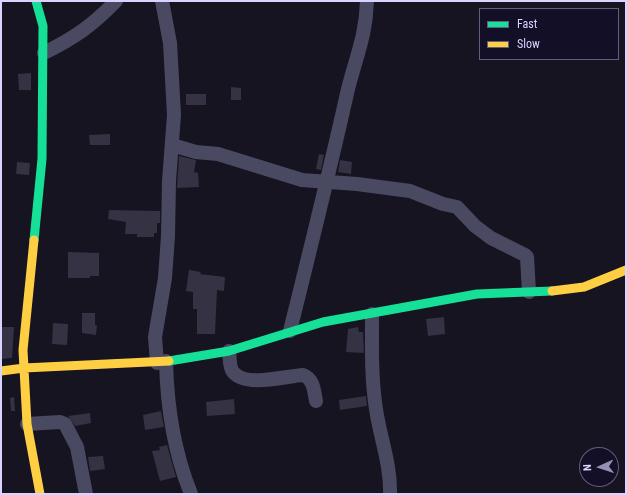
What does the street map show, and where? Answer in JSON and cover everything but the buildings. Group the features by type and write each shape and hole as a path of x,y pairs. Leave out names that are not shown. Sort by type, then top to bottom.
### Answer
{"street":[{"path":"36,1 42,26 42,43 44,53 41,174 24,336 24,368 27,424 40,494"},
{"path":"44,53 95,23 116,1"},
{"path":"162,1 173,68 174,115 165,278 155,337 173,430 190,494"},
{"path":"290,330 349,87 363,41 367,18 367,1"},
{"path":"172,145 196,152 218,154 302,180 326,183 357,184 410,191 443,204 458,208 491,238 527,257 528,292"},
{"path":"1,371 24,368 161,362 202,357 229,351 290,330 477,294 558,291 584,287 626,270"},
{"path":"372,314 372,372 375,403 383,440 390,494"},
{"path":"229,351 233,371 238,377 250,380 303,375 309,377 316,401"},
{"path":"27,424 60,422 65,424 77,447 86,494"}],"traffic: fast":[{"path":"34,240 42,159 43,26 36,1"},
{"path":"169,361 229,351 323,322 477,294 552,291"}],"traffic: slow":[{"path":"34,240 23,350 27,424 40,494"},
{"path":"552,291 584,287 626,270"},
{"path":"1,371 24,368 169,361"}]}
